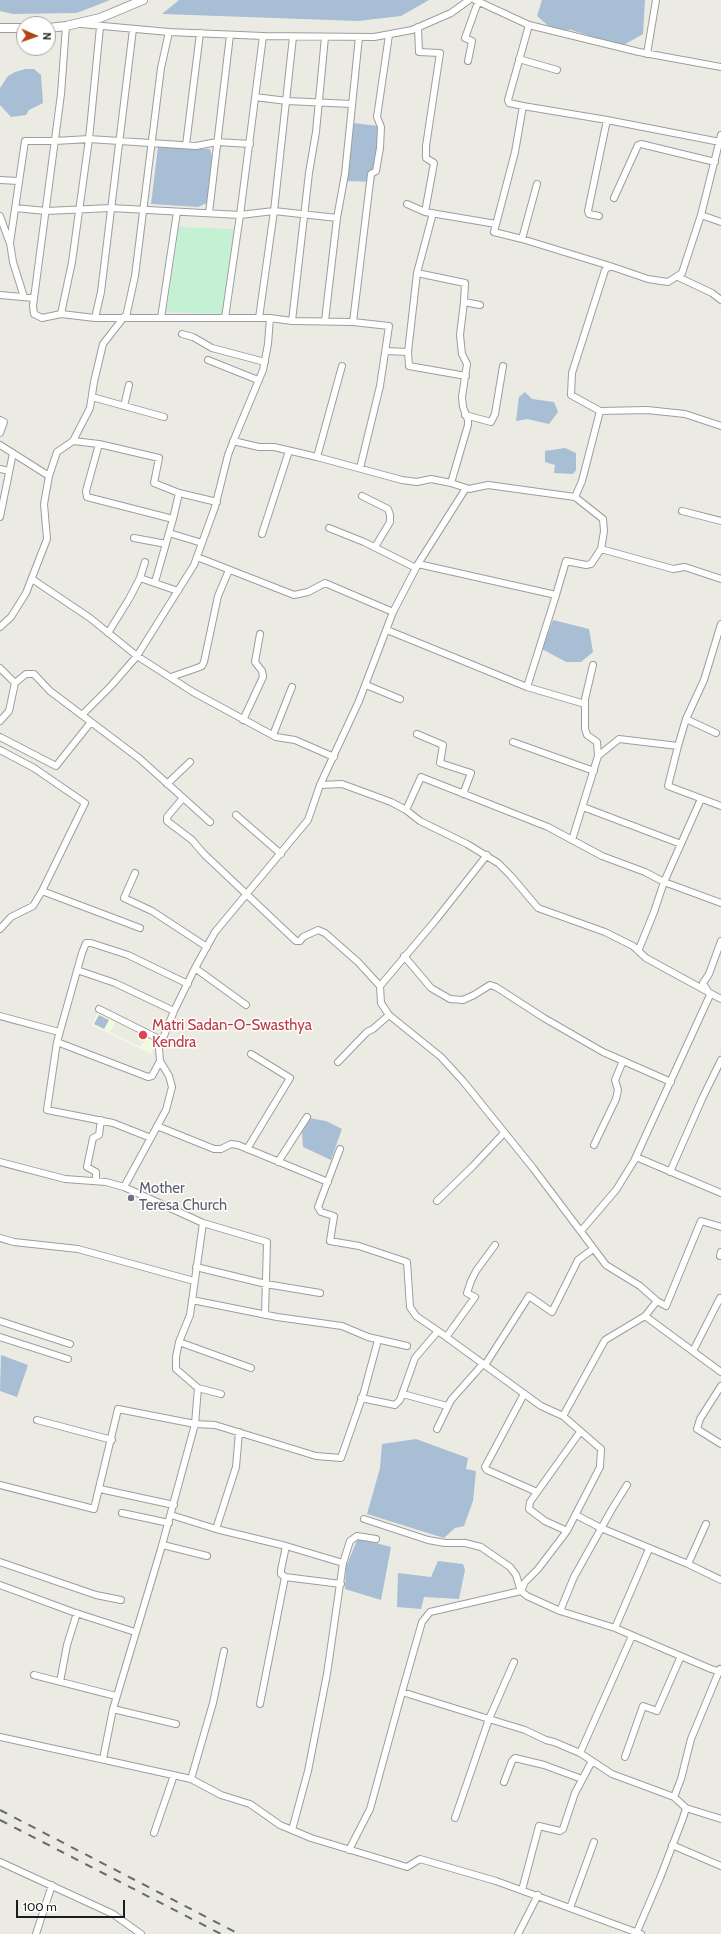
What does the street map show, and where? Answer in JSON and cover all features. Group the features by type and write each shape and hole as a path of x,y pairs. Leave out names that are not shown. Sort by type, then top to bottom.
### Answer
{"street":[{"path":"56,27 80,24 100,18 142,0"},
{"path":"80,24 169,32 230,35 374,38 418,27 452,13 469,0"},
{"path":"647,54 656,0"},
{"path":"468,61 472,41 465,38 476,1 529,25 647,54 721,67"},
{"path":"522,106 515,152 494,232 522,239 648,279 668,282 678,277 682,273 688,259 721,139 509,103 508,100 529,25"},
{"path":"66,26 61,94 34,298 34,314 42,318 61,314 95,318 270,318 292,321 353,322 389,326 380,386 360,468"},
{"path":"61,314 72,262 89,139 100,26"},
{"path":"418,27 419,52 440,53 426,146 426,158 434,163 425,212"},
{"path":"0,28 16,28"},
{"path":"95,318 101,292 133,29"},
{"path":"0,627 11,617 26,593 47,539 44,504 49,476 57,452 73,441 90,408 103,344 125,317 135,276 161,68 169,32"},
{"path":"186,145 200,33"},
{"path":"353,322 361,270 371,174 376,171 380,148 381,127 377,117 389,34"},
{"path":"209,213 230,35"},
{"path":"225,318 250,144 263,36"},
{"path":"292,321 319,102 325,36"},
{"path":"259,318 274,211 293,37"},
{"path":"325,321 337,218 343,187 359,37"},
{"path":"519,59 557,70"},
{"path":"255,97 287,101 352,104"},
{"path":"599,216 589,214 588,211 607,120"},
{"path":"10,243 18,181 26,141 89,139 196,146 217,142 250,144"},
{"path":"614,198 638,145 641,144 714,162"},
{"path":"0,180 18,181"},
{"path":"522,239 537,184"},
{"path":"407,204 425,212 496,224"},
{"path":"15,208 46,211 111,208 143,211 240,214 274,211 337,218"},
{"path":"161,318 177,212"},
{"path":"433,213 417,273 408,352 409,366 466,376"},
{"path":"701,215 721,222"},
{"path":"0,216 10,243 13,262 24,297"},
{"path":"610,266 605,270 572,373 571,395 600,411 647,410 685,414 721,426"},
{"path":"417,273 466,283 460,335 462,354 467,364 462,397 468,425 452,483"},
{"path":"678,277 712,293 721,300"},
{"path":"0,295 34,298"},
{"path":"464,302 480,305"},
{"path":"82,715 110,687 137,656 194,565 217,502 233,441 264,362 270,318"},
{"path":"182,334 193,337 212,348 264,362"},
{"path":"386,351 408,352"},
{"path":"208,360 258,380"},
{"path":"317,457 342,366"},
{"path":"465,415 491,422 494,414 503,366"},
{"path":"124,406 129,385"},
{"path":"92,397 164,417"},
{"path":"575,497 582,481 600,411"},
{"path":"0,420 4,422 0,433"},
{"path":"73,441 99,444 159,458 154,483 217,502"},
{"path":"233,441 317,457 402,480 417,482 431,478 469,489 488,485 575,497 603,519 604,531 601,548 591,564 586,565 566,561 527,687"},
{"path":"99,444 86,491 87,497 173,519"},
{"path":"0,446 49,476"},
{"path":"262,534 289,451"},
{"path":"0,517 1,504 13,454"},
{"path":"0,469 9,471"},
{"path":"124,1187 166,1110 172,1087 169,1076 160,1062 158,1054 161,1040 195,968 215,932 308,820 320,786 366,685 393,612 417,566 466,488"},
{"path":"155,582 180,492"},
{"path":"362,496 388,509 390,515 390,522 375,547"},
{"path":"682,511 721,521"},
{"path":"329,528 417,566 556,595"},
{"path":"169,533 202,543"},
{"path":"134,538 166,544"},
{"path":"601,548 673,568 685,567 721,579"},
{"path":"197,556 294,595 308,592 325,583 393,612"},
{"path":"108,633 140,578 145,562"},
{"path":"171,677 202,666 218,596 229,570"},
{"path":"140,578 178,591"},
{"path":"32,579 90,618 137,656 243,720 272,735 295,740 334,757"},
{"path":"721,624 704,680 686,719 668,786 721,806"},
{"path":"387,630 527,687 585,704"},
{"path":"243,720 263,678 262,671 255,662 260,634"},
{"path":"572,840 598,756 597,742 587,735 584,729 585,704 593,666"},
{"path":"0,668 15,683"},
{"path":"0,721 9,711 15,683 26,674 34,674 50,691 140,759 210,822"},
{"path":"366,685 400,699"},
{"path":"272,735 292,687"},
{"path":"686,719 716,733"},
{"path":"0,737 56,766 91,722"},
{"path":"417,734 443,745 440,763 471,773 463,794"},
{"path":"598,756 619,739 678,746"},
{"path":"513,742 594,771"},
{"path":"0,750 34,768 85,802 42,891 33,906 11,917 0,929"},
{"path":"167,784 190,762"},
{"path":"406,810 421,777 548,827 602,856 645,872 664,882 721,903"},
{"path":"320,786 342,784 391,802 420,820 487,855 511,876 538,908 605,932 639,949 646,958 697,985 710,995 721,999"},
{"path":"183,798 167,817 166,821 192,840 204,854 296,941 300,940 312,931 318,930 325,933 358,962 380,986 381,1003 388,1015 441,1057 504,1133 606,1265 640,1286 657,1301 666,1306 701,1221 721,1227"},
{"path":"639,949 664,882 701,799"},
{"path":"583,807 681,844"},
{"path":"236,815 281,854"},
{"path":"380,986 435,921 487,855"},
{"path":"135,873 124,898 152,911 207,947"},
{"path":"42,891 140,928"},
{"path":"710,995 703,983 709,974 721,941"},
{"path":"151,1138 101,1120 47,1110 59,1032 82,952 86,943 88,942 128,956 188,984"},
{"path":"404,956 431,988 450,1000 463,1000 474,996 490,985 496,987 544,1018 603,1052 671,1082"},
{"path":"195,968 246,1006"},
{"path":"77,970 115,983 174,1011"},
{"path":"580,1231 616,1190 636,1157 710,995"},
{"path":"99,1009 161,1040"},
{"path":"338,1062 367,1032 373,1029 388,1015"},
{"path":"0,1016 59,1032"},
{"path":"57,1042 148,1077 152,1076 160,1062"},
{"path":"247,1149 290,1078 250,1054"},
{"path":"670,1172 721,1060"},
{"path":"594,1145 616,1099 618,1090 615,1080 623,1061"},
{"path":"278,1162 307,1117"},
{"path":"96,1181 96,1172 87,1167 94,1138 99,1135 101,1120"},
{"path":"158,1126 214,1149 221,1149 230,1144 247,1149 328,1182"},
{"path":"437,1201 504,1133"},
{"path":"340,1149 318,1207 321,1212 334,1216 330,1241 359,1246 407,1262 410,1307 416,1316 447,1336 541,1406 563,1416 601,1449 600,1467 567,1532 538,1569 525,1582 521,1591"},
{"path":"636,1157 721,1193"},
{"path":"0,1162 65,1179 106,1182 124,1187 203,1223 267,1242 265,1315"},
{"path":"203,1223 190,1315 179,1342 176,1369 198,1388 222,1394"},
{"path":"0,1238 14,1242 78,1248 92,1254 137,1264 194,1281"},
{"path":"447,1336 475,1297 467,1293 471,1281 476,1271 495,1245"},
{"path":"437,1429 451,1400 484,1364 529,1296 552,1312 578,1260 593,1249"},
{"path":"196,1267 266,1284 320,1293"},
{"path":"694,1351 720,1298"},
{"path":"192,1300 265,1315 342,1326 378,1340 407,1346"},
{"path":"563,1416 605,1340 646,1316 657,1301"},
{"path":"646,1316 721,1372"},
{"path":"0,1321 70,1344"},
{"path":"361,1398 395,1405 403,1394 415,1358 438,1331"},
{"path":"0,1336 68,1359"},
{"path":"0,1484 94,1509 112,1440 118,1409 195,1424 215,1425 316,1456 341,1458 378,1340"},
{"path":"179,1342 251,1368"},
{"path":"721,1386 700,1419 697,1429 721,1444"},
{"path":"103,1759 116,1696 169,1523 195,1424 198,1388"},
{"path":"403,1394 447,1406"},
{"path":"524,1394 485,1467 488,1470 538,1492"},
{"path":"37,1420 112,1440"},
{"path":"216,1529 236,1467 239,1432"},
{"path":"567,1532 545,1521 529,1509 530,1502 580,1432"},
{"path":"560,1611 574,1577 627,1485"},
{"path":"100,1489 174,1505"},
{"path":"122,1513 169,1523"},
{"path":"171,1515 216,1529 286,1546 343,1563"},
{"path":"576,1515 601,1528 688,1564 721,1580"},
{"path":"364,1519 428,1540 445,1543 465,1543 481,1547 510,1567 516,1575 521,1591 527,1596 560,1611 615,1628 681,1656 720,1670 691,1739 681,1779 674,1798"},
{"path":"688,1564 706,1524"},
{"path":"292,1830 309,1764 326,1674 341,1584 343,1563 350,1541 357,1536 376,1539"},
{"path":"162,1544 207,1556"},
{"path":"286,1546 281,1570 281,1574 285,1577 341,1584"},
{"path":"615,1628 649,1549"},
{"path":"0,1562 96,1595 121,1600"},
{"path":"260,1704 285,1577"},
{"path":"0,1585 135,1632"},
{"path":"349,1850 370,1809 422,1622 430,1612 521,1591"},
{"path":"60,1682 67,1645 77,1613"},
{"path":"580,1753 632,1636"},
{"path":"191,1779 214,1703 224,1651"},
{"path":"625,1757 643,1706 657,1711 681,1656"},
{"path":"455,1818 473,1771 489,1719 514,1662"},
{"path":"34,1675 116,1696"},
{"path":"402,1692 525,1730 580,1753 612,1774 674,1798 686,1808 721,1819"},
{"path":"113,1710 176,1724"},
{"path":"0,1737 191,1779 221,1795 250,1804 280,1825 311,1838 407,1868 420,1859 538,1895 638,1934 686,1808"},
{"path":"504,1782 512,1760 515,1758 544,1765 582,1779"},
{"path":"522,1890 539,1826 560,1831 563,1829 582,1779 592,1761"},
{"path":"154,1833 174,1775"},
{"path":"570,1908 594,1842"},
{"path":"672,1846 721,1866"},
{"path":"0,1862 113,1914 141,1934"},
{"path":"36,1934 52,1885"},
{"path":"518,1934 538,1895"}],"shaded area":[{"path":"179,227 234,229 222,314 166,312"},
{"name":"Matri Sadan-O-Swasthya Kendra","path":"98,1012 157,1041 151,1054 92,1025","holes":["115,1022 146,1037 141,1047 110,1032"]}],"water":[{"path":"0,0 110,0 77,13 13,14 0,11"},
{"path":"179,0 429,0 401,16 358,21 162,14"},
{"path":"542,0 645,0 643,34 622,46 571,30 552,29 537,16"},
{"path":"26,69 34,69 41,75 43,103 29,110 26,115 11,117 0,105 0,88 8,76"},
{"path":"353,123 379,126 374,182 347,181"},
{"path":"158,147 210,149 212,156 207,203 198,207 151,204"},
{"path":"525,392 532,399 554,402 558,412 549,424 527,419 516,421 519,397"},
{"path":"565,448 576,453 576,470 573,474 554,473 555,465 545,462 545,451"},
{"path":"553,620 589,629 593,652 581,662 566,662 542,649"},
{"path":"99,1015 109,1020 104,1029 94,1024"},
{"path":"309,1118 326,1121 342,1129 331,1160 303,1147 302,1132"},
{"path":"1,1355 28,1365 17,1397 0,1391"},
{"path":"416,1439 468,1458 466,1469 476,1471 473,1501 464,1526 455,1528 444,1538 367,1514 380,1468 382,1444"},
{"path":"358,1538 391,1547 381,1600 345,1589 346,1567"},
{"path":"438,1561 463,1564 465,1570 459,1599 424,1597 421,1609 397,1607 398,1573 431,1577"}],"railway":[{"path":"0,1810 239,1934"},
{"path":"0,1820 221,1934"}],"place":[{"name":"Matri Sadan-O-Swasthya Kendra","path":"143,1035"},
{"name":"Mother Teresa Church","path":"131,1198"}]}
